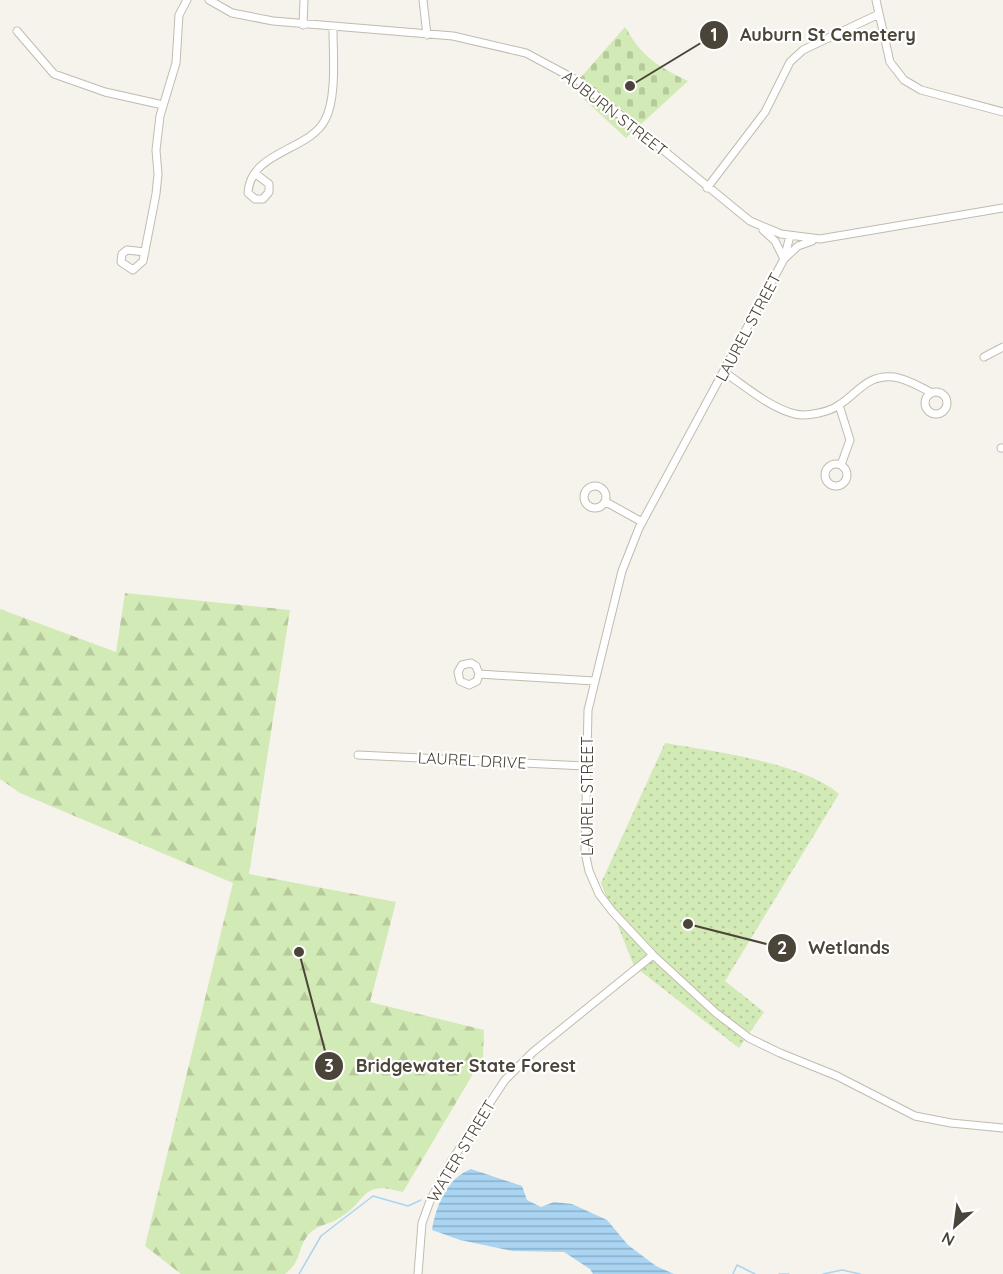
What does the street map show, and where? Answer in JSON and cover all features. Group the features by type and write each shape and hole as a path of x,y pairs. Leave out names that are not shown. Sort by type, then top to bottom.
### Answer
{"street":[{"path":"145,252 158,180 156,145 163,105 176,63 179,15 187,0"},
{"name":"AUBURN STREET","path":"209,0 244,16 303,26 469,38 509,47 549,63 594,93 707,188 757,224 790,236 816,239 1003,208"},
{"path":"303,26 304,0"},
{"path":"423,0 427,34"},
{"path":"876,0 890,62 906,83 921,90 1003,112"},
{"path":"707,188 765,112 789,62 823,40 879,14"},
{"path":"256,174 279,153 312,136 326,119 331,98 333,28"},
{"path":"17,31 54,75 97,90 163,105"},
{"name":"LAUREL STREET","path":"757,224 775,241 784,259"},
{"name":"LAUREL STREET","path":"790,236 784,259 642,522 622,571 588,710 585,766 585,852 592,879 607,906 653,955 730,1025 764,1045 837,1076 915,1116 957,1124 1003,1128"},
{"name":"LAUREL STREET","path":"784,259 798,246 816,239"},
{"path":"984,357 1003,347"},
{"path":"724,372 780,408 796,414 814,414 839,405 861,386 876,379 892,377 906,380 932,393"},
{"path":"839,405 850,440 841,465"},
{"path":"606,502 642,522"},
{"path":"479,674 594,681"},
{"name":"LAUREL DRIVE","path":"358,755 585,766"},
{"name":"WATER STREET","path":"418,1274 421,1230 427,1208 450,1163 505,1080 533,1052 653,955"}],"green space":[{"path":"625,27 638,46 652,60 688,81 626,138 575,91 581,77"},
{"path":"125,593 290,610 249,874 396,902 370,1002 484,1030 483,1057 403,1192 379,1188 372,1190 341,1217 312,1231 305,1240 297,1260 285,1274 181,1274 145,1246 233,883 20,793 0,779 0,609 116,652"},
{"path":"665,743 731,754 781,766 823,783 839,794 725,981 764,1012 739,1048 634,966 601,883"}],"water":[{"path":"471,1169 522,1186 527,1200 541,1207 554,1202 572,1204 607,1220 628,1245 656,1266 674,1274 593,1274 590,1269 564,1252 513,1251 460,1240 432,1230 436,1212 449,1186 455,1179"}],"waterway":[{"path":"299,1274 321,1236 373,1196 408,1206 421,1200"},
{"path":"733,1274 737,1265 755,1274"},
{"path":"823,1274 842,1270 860,1274"},
{"path":"779,1274 789,1274"}],"place":[{"name":"Auburn St Cemetery","path":"630,86"},
{"name":"Wetlands","path":"688,924"},
{"name":"Bridgewater State Forest","path":"299,952"}]}
